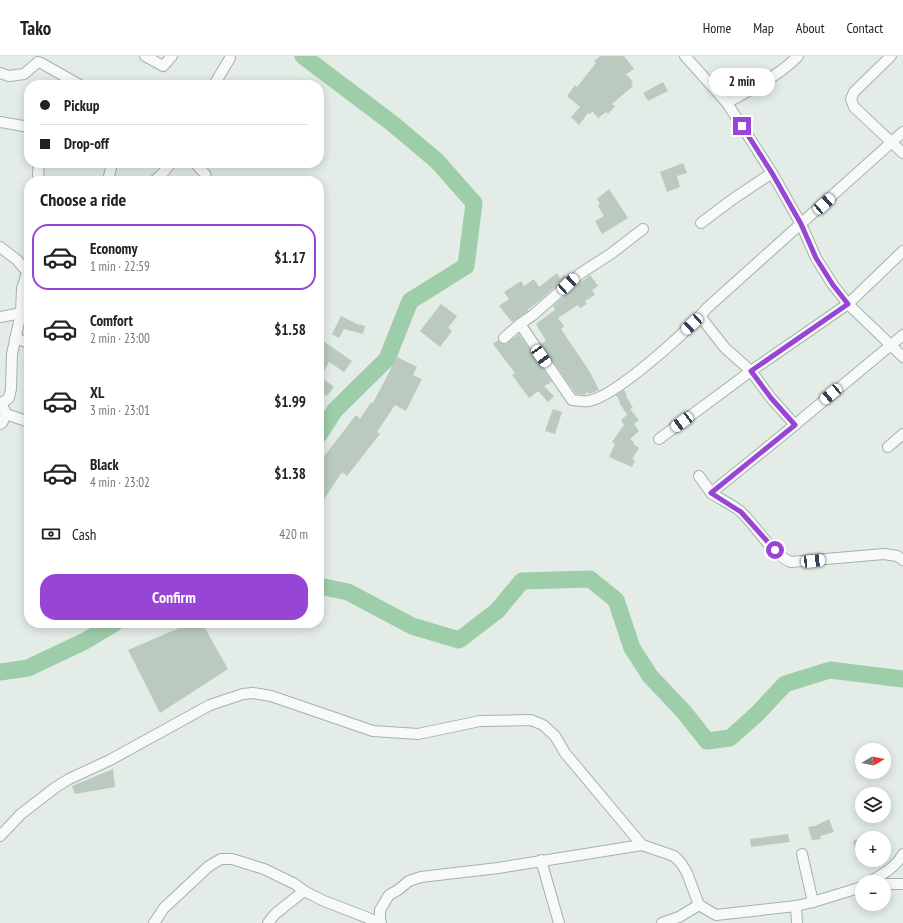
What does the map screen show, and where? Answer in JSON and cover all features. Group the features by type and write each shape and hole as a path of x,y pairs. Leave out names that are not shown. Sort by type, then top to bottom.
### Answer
{"street":[{"path":"145,56 163,66 172,56"},
{"path":"685,56 727,103 772,173 801,224 816,258 833,285 848,304 903,357"},
{"path":"727,103 775,74 798,56"},
{"path":"891,56 854,92 851,99 854,107 903,153"},
{"path":"217,80 230,58"},
{"path":"0,73 9,76 24,74 38,62 71,80"},
{"path":"0,122 24,126"},
{"path":"520,324 572,400 588,401 604,395 627,381 903,132"},
{"path":"160,176 167,168"},
{"path":"200,168 206,176"},
{"path":"701,223 733,198 772,173"},
{"path":"504,338 533,315 580,273 612,253 643,229"},
{"path":"0,247 17,260 24,268"},
{"path":"659,439 751,371 848,304 903,251"},
{"path":"24,284 22,289 21,313 12,354 11,389 9,398 1,404 6,414 24,420"},
{"path":"0,317 21,313"},
{"path":"700,316 725,348 751,371 771,398 795,425"},
{"path":"711,493 903,335"},
{"path":"16,338 24,340"},
{"path":"0,424 2,423 6,414"},
{"path":"888,447 903,434"},
{"path":"699,476 711,493 741,512 775,550 788,561 791,562 884,554 897,556 903,560"},
{"path":"0,836 21,814 69,779 110,760 210,705 234,696 253,693 290,702 373,731 418,734 480,721 531,720 543,725 554,736 565,753 642,845"},
{"path":"154,923 164,908 198,875 221,859 232,859 264,869 295,884 304,891 324,901 380,923 380,910 388,895 398,890 409,881 421,877 498,868 642,845 674,856 681,863 687,873 699,905 717,919 796,906 855,888"},
{"path":"802,854 812,902"},
{"path":"880,875 899,861 903,854"},
{"path":"541,860 559,923"},
{"path":"891,884 903,884"},
{"path":"268,923 275,914 304,891"},
{"path":"662,923 679,917 699,905"},
{"path":"796,906 797,923"}],"building":[{"path":"600,56 624,56 634,69 626,74 633,82 631,84 633,86 612,104 615,106 608,114 606,112 598,118 592,111 590,114 588,113 579,125 571,117 580,107 567,96 575,85 577,87 596,63 594,61"},
{"path":"663,82 668,91 648,101 643,93"},
{"path":"683,163 687,173 677,176 680,187 667,192 660,172"},
{"path":"609,189 628,218 602,234 595,221 604,216 598,206 600,204 597,199"},
{"path":"557,273 560,278 564,275 566,277 527,310 528,311 512,322 499,306 509,299 504,292 521,281 524,286 534,279 539,287"},
{"path":"590,275 598,286 592,290 595,295 585,301 587,304 580,308 578,305 558,318 564,326 561,329 590,372 599,390 589,394 588,392 584,395 576,394 541,344 546,341 536,324 555,310 553,306"},
{"path":"441,304 457,316 448,328 452,331 440,347 420,331"},
{"path":"341,316 357,324 365,326 363,334 344,329 339,338 332,334"},
{"path":"519,334 552,382 544,386 554,396 548,402 538,391 529,398 512,375 515,373 493,344 498,340 502,344 506,344"},
{"path":"324,341 352,361 344,372 329,362 324,371"},
{"path":"397,357 417,367 413,375 422,379 406,411 395,405 377,432 380,434 347,476 342,472 324,499 324,456 356,415 360,419 371,402 373,403"},
{"path":"324,379 334,387 327,396 324,394"},
{"path":"624,390 633,408 630,409 639,420 634,424 639,431 630,439 634,442 633,444 639,448 632,459 635,460 632,467 609,457 615,444 612,442 624,425 621,420 627,415 616,395"},
{"path":"553,409 562,412 555,434 545,431"},
{"path":"179,628 205,628 228,669 160,713 128,650"},
{"path":"113,769 115,787 75,794 72,786"},
{"path":"829,819 834,832 820,836 821,839 812,840 808,827 815,826"},
{"path":"788,834 790,842 751,847 750,839"}],"waterway":[{"path":"303,56 393,124 437,161 474,203 466,266 410,301 387,359 335,410 324,427"},
{"path":"324,587 348,592 412,626 459,640 497,611 522,581 590,579 616,600 632,648 650,676 684,712 707,741 730,738 757,714 785,684 830,670 903,679"},
{"path":"0,672 28,668 85,641 107,628"}],"route":[{"path":"742,126 772,173 801,224 816,258 833,285 848,304 751,371 771,398 795,425 711,493 741,512 775,550"}]}
